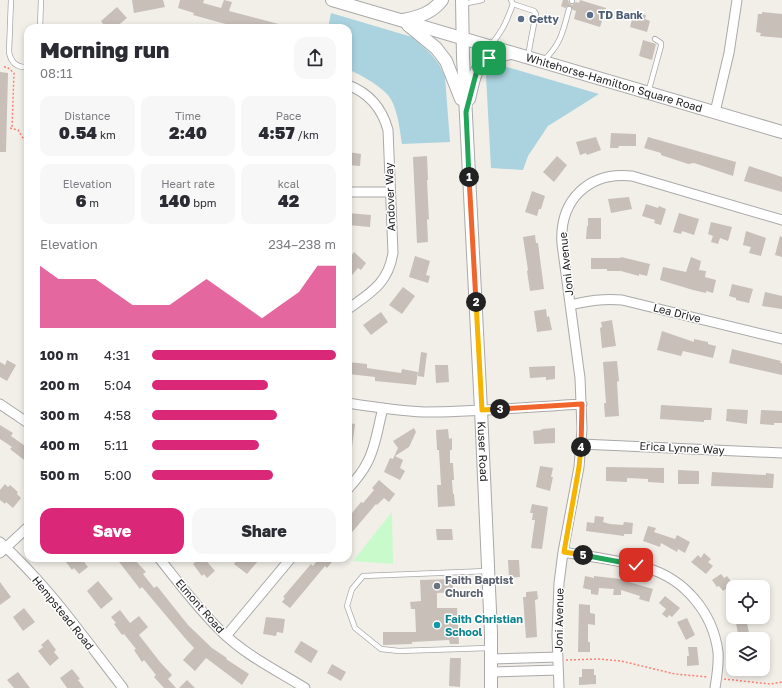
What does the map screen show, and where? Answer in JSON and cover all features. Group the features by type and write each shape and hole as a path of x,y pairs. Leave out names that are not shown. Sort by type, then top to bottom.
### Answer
{"street":[{"name":"Whitehorse-Hamilton Square Road","path":"332,0 349,2 402,20 782,132"},
{"path":"402,20 429,12 442,0"},
{"path":"715,112 729,53 737,0"},
{"name":"Kuser Road","path":"462,2 466,112 482,410 492,672 491,688"},
{"path":"402,20 436,48 446,61 455,80 466,112"},
{"path":"466,112 477,70 481,63 489,58 512,53"},
{"name":"Andover Way","path":"352,87 365,93 374,101 385,119 388,130 393,252 387,274 381,283 373,292 352,305"},
{"name":"Joni Avenue","path":"559,688 557,614 559,583 579,467 582,404 561,232 562,222 567,209 572,200 584,188 599,179 621,175 632,176 782,220"},
{"path":"352,192 390,192"},
{"name":"Lea Drive","path":"570,305 593,300 622,300 782,338"},
{"path":"0,404 24,420"},
{"path":"352,404 424,412 582,404"},
{"path":"352,484 367,463 373,449 383,408"},
{"name":"Erica Lynne Way","path":"581,444 782,453"},
{"path":"2,548 24,530"},
{"name":"Hempstead Road","path":"2,548 43,587 123,688"},
{"path":"564,552 648,568 671,579 684,588 702,609 715,636 719,666 715,688"},
{"name":"Elmont Road","path":"162,562 206,616 226,636 261,662 305,688"},
{"path":"226,636 288,562"},
{"path":"491,654 558,662"},
{"path":"492,672 558,662"}],"lane":[{"path":"11,0 10,59 14,64 24,67"},
{"path":"40,24 41,0"},
{"path":"462,2 482,0"},
{"path":"490,46 503,29 512,2 534,11 536,14 528,57"},
{"path":"542,61 553,51 559,41 569,9"},
{"path":"648,93 661,46 661,43 656,39"},
{"path":"487,571 363,576 352,589 347,606 355,628 381,649 491,654"}],"path":[{"path":"4,67 14,73 11,128 18,130 24,140"},
{"path":"558,662 598,659 621,661 676,674 770,684 782,682"}],"green space":[{"path":"392,512 393,564 353,561"}],"water":[{"path":"331,13 412,37 430,53 439,64 445,77 450,142 402,144 398,118 390,98 374,83 352,71 352,24 329,24"},
{"path":"500,65 599,94 548,126 528,156 523,170 491,168 486,76 490,68"}],"building":[{"path":"132,0 163,0 165,7 134,13"},
{"path":"180,0 204,0 203,3 221,8 224,0 232,2 229,11 278,24 226,24 193,15 194,13 178,8"},
{"name":"TD Bank","path":"563,0 568,0 572,5 576,2 579,3 580,0 606,8 600,27 574,19 576,11 570,6 565,8 561,6"},
{"path":"117,7 127,18 120,24 103,24 101,21"},
{"path":"634,12 646,15 645,19 650,21 647,32 630,27"},
{"path":"762,12 782,14 782,38 760,36 761,33 756,32 758,14 762,14"},
{"path":"643,40 656,44 652,60 639,56"},
{"path":"0,72 8,73 6,152 0,152"},
{"path":"611,133 636,134 636,146 619,146 618,148 610,148"},
{"path":"596,137 601,150 587,155 586,153 580,155 576,142"},
{"path":"648,137 736,162 733,176 694,163 688,164 644,148"},
{"path":"352,153 361,154 360,166 352,165"},
{"path":"427,156 429,220 427,219 428,242 417,243 413,157"},
{"path":"557,156 567,165 554,182 543,172"},
{"path":"749,166 782,177 782,192 744,181"},
{"path":"532,191 545,196 537,216 525,212"},
{"path":"629,197 632,209 611,213 608,199"},
{"path":"646,204 658,208 659,206 666,209 661,225 654,223 655,220 642,216"},
{"path":"352,213 371,215 370,227 352,225"},
{"path":"679,213 699,219 694,235 682,231 681,234 673,232"},
{"path":"588,218 601,218 601,239 586,239"},
{"path":"711,222 732,227 728,241 720,238 718,244 711,242 713,236 708,234"},
{"path":"746,231 766,238 761,256 749,253 751,247 743,245"},
{"path":"535,235 536,243 538,243 544,289 530,291 523,237"},
{"path":"780,236 782,237 782,257 775,255"},
{"path":"354,252 366,263 361,270 358,268 352,275 352,255"},
{"path":"415,256 430,261 426,275 430,276 428,283 409,277"},
{"path":"621,257 650,264 647,276 639,274 639,276 621,271 607,271 607,269 591,269 591,258"},
{"path":"691,257 701,261 699,270 706,271 705,277 716,280 713,293 693,290 660,280 663,267 686,272"},
{"path":"732,284 753,289 749,303 736,300 736,298 729,296"},
{"path":"403,287 415,296 402,314 389,305"},
{"path":"765,292 782,296 782,309 762,306"},
{"path":"546,309 547,317 549,316 552,330 537,332 534,311"},
{"path":"381,312 388,322 371,335 363,325"},
{"path":"612,320 616,346 602,348 600,328 602,327 601,322"},
{"path":"662,331 694,342 694,339 708,342 708,344 716,346 713,358 683,351 681,356 657,350"},
{"path":"732,349 781,361 782,375 729,363"},
{"path":"421,352 427,353 424,377 418,376"},
{"path":"7,360 16,365 7,381 0,377 0,362 5,365"},
{"path":"617,361 619,381 617,382 619,416 605,417 604,403 606,403 603,362"},
{"path":"352,362 367,364 367,368 401,373 402,369 418,372 416,385 375,381 375,377 352,374"},
{"path":"435,365 448,365 449,382 436,383"},
{"path":"555,366 555,379 546,380 546,377 530,378 529,367"},
{"path":"661,405 712,408 711,420 704,420 704,422 660,419"},
{"path":"727,409 748,410 747,424 726,421"},
{"path":"761,410 782,411 782,423 774,423 774,425 760,424"},
{"path":"352,424 355,424 352,448"},
{"path":"0,425 13,433 11,436 24,445 24,460 10,449 12,447 0,439"},
{"path":"414,428 416,432 409,447 395,456 403,460 400,468 405,471 400,480 384,472 390,458 393,459 398,448 393,441"},
{"path":"555,428 555,443 534,444 533,431"},
{"path":"448,429 449,439 452,438 450,463 453,463 454,480 452,480 455,506 438,507 437,485 441,485 436,430"},
{"path":"540,466 553,468 550,491 536,487"},
{"path":"606,467 664,468 664,483 648,482 648,479 627,478 627,482 606,481"},
{"path":"678,470 699,471 699,484 678,484"},
{"path":"712,472 766,475 766,473 774,474 773,488 711,486"},
{"path":"379,480 395,494 389,502 384,498 377,505 376,504 352,532 352,513 374,490 372,488"},
{"path":"5,484 8,487 10,485 18,492 17,494 21,498 13,508 6,502 5,504 0,500 0,490"},
{"path":"532,504 548,507 542,549 531,548 535,520 532,520 533,513 530,513"},
{"path":"595,516 604,517 603,522 610,524 623,525 624,522 633,523 632,534 624,534 624,536 586,531 587,522 594,523"},
{"path":"648,526 656,528 654,532 675,539 677,535 690,542 685,553 678,549 677,552 661,543 660,547 643,541"},
{"path":"436,529 452,529 453,540 437,540"},
{"path":"704,553 711,559 708,562 713,566 706,574 691,562 698,555 701,558"},
{"path":"508,560 519,560 520,577 509,578"},
{"path":"66,562 84,562 88,567 79,574 74,568 72,570"},
{"path":"119,562 137,562 146,572 143,574 154,588 157,586 188,625 212,648 249,674 242,685 206,658 195,671 183,660 194,648 142,587 140,589"},
{"path":"195,562 207,562 215,571 207,578 204,574 202,576 193,564"},
{"path":"235,562 257,562 247,574 234,564"},
{"path":"316,562 332,562 327,568 325,566 290,608 282,602 285,598 283,597 311,564 313,566"},
{"path":"721,574 724,578 727,576 730,580 726,580 726,589 723,591 719,586 717,587 712,580"},
{"path":"585,576 629,580 629,582 653,589 649,602 639,599 640,596 621,590 621,595 613,595 614,589 599,588 598,595 591,594 591,590 583,588"},
{"name":"Faith Christian School","path":"453,579 453,592 437,593 437,608 457,608 459,644 450,644 449,640 383,645 383,632 416,632 415,609 411,609 410,602 421,601 420,580"},
{"path":"98,581 113,599 101,609 87,591"},
{"path":"0,582 11,597 0,605"},
{"path":"537,591 538,599 535,600 537,637 526,638 523,597 526,597 526,592"},
{"path":"665,596 680,608 672,617 669,615 667,618 662,614 666,609 659,603"},
{"path":"579,604 590,605 590,613 595,614 595,625 588,624 588,642 590,642 590,652 578,652"},
{"path":"24,608 35,622 23,631 13,617"},
{"path":"120,610 130,623 139,616 148,627 139,635 172,675 168,679 176,688 164,688 154,677 156,675 144,660 142,662 134,650 136,649 124,634 122,635 114,624 116,623 111,617"},
{"path":"266,617 285,619 283,633 277,632 276,636 263,634"},
{"path":"687,618 695,635 686,640 677,622"},
{"path":"736,624 747,624 749,632 738,632"},
{"path":"48,639 56,650 54,652 59,658 50,666 38,651 43,647 41,645"},
{"path":"301,641 318,651 311,663 294,652"},
{"path":"688,647 697,647 699,665 687,666 687,656 689,656"},
{"path":"450,658 461,658 460,687 449,686"},
{"path":"332,664 346,672 341,681 327,673"},
{"path":"72,669 80,679 78,680 84,688 67,688 60,678"},
{"path":"582,669 594,669 596,684 579,685 579,677 582,677"},
{"path":"18,672 30,688 14,688 7,680"},
{"path":"187,680 195,688 179,688"}],"place":[{"name":"TD Bank","path":"590,15"},
{"name":"Getty","path":"521,19"},
{"name":"Faith Baptist Church","path":"437,586"},
{"name":"Faith Christian School","path":"437,625"}],"route":[{"path":"489,58 481,63 477,70 466,112 482,410 582,404 579,467 564,552 636,565"}]}
